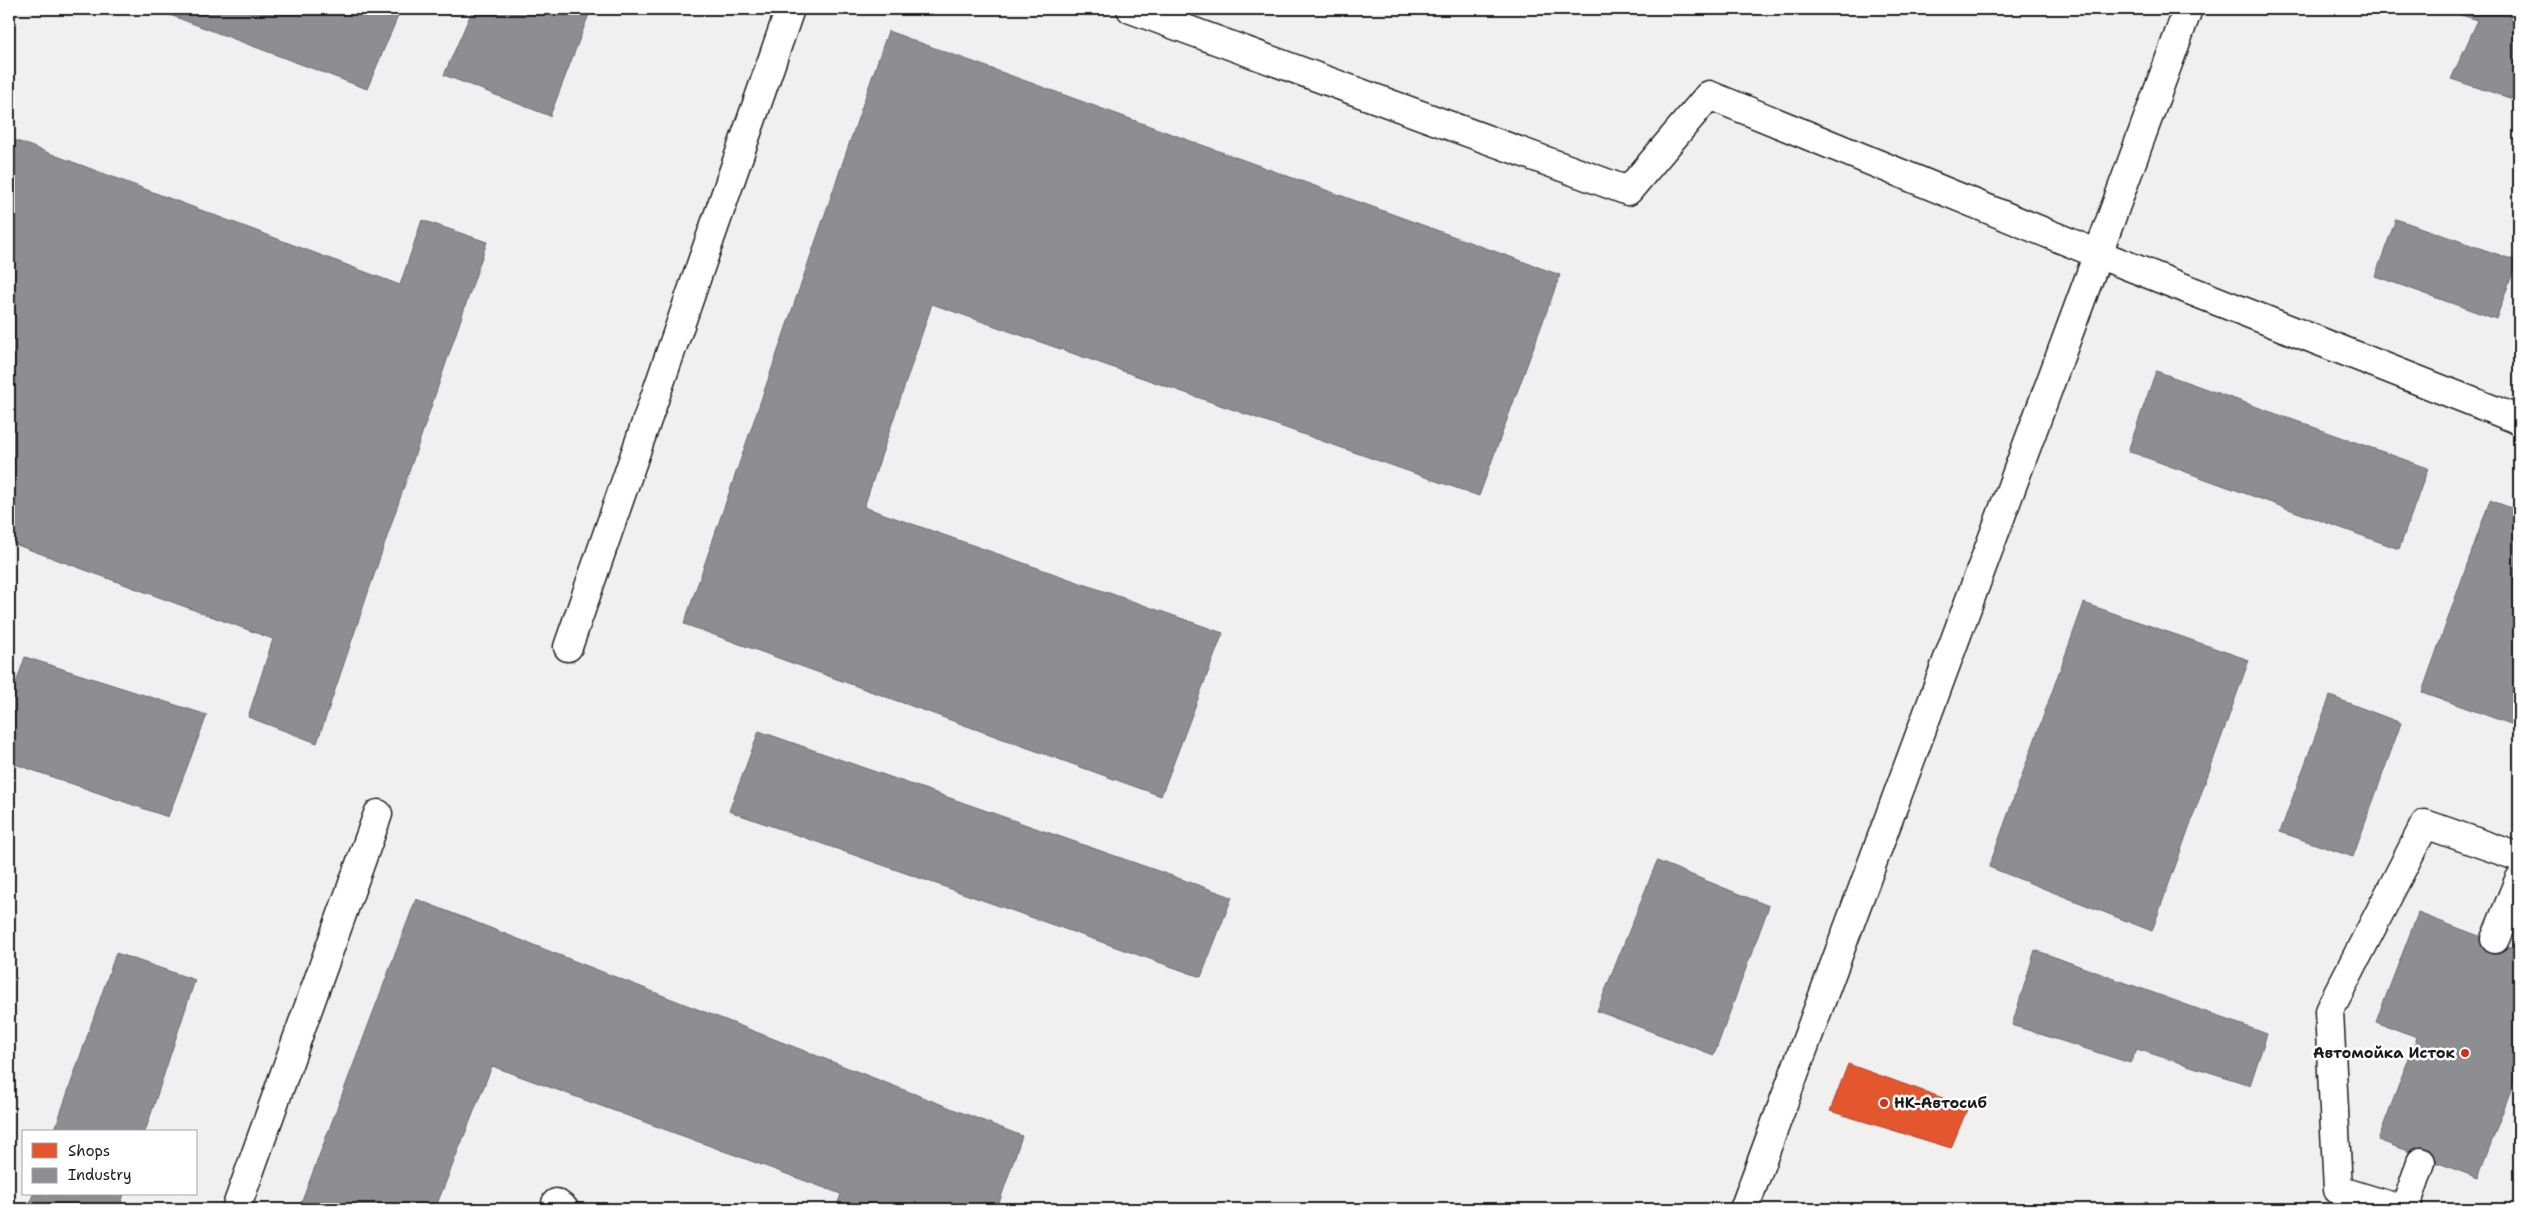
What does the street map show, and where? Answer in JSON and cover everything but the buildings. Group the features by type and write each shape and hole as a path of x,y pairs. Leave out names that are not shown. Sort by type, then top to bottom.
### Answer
{"lane":[{"path":"568,647 790,9"},
{"path":"1131,9 1628,190 1709,95 2098,254 2519,420"},
{"path":"1744,1209 2188,9"},
{"path":"236,1209 378,814"},
{"path":"2400,1209 2338,1190 2329,1011 2425,824 2519,857"},
{"path":"2495,939 2519,880"},
{"path":"2406,1209 2421,1162"}],"shaded area":[{"path":"9,9 2519,9 2519,1209 9,1209"}],"place":[{"name":"Автомойка Исток","path":"2465,1053"},
{"name":"НК-Автосиб","path":"1884,1103"}]}
